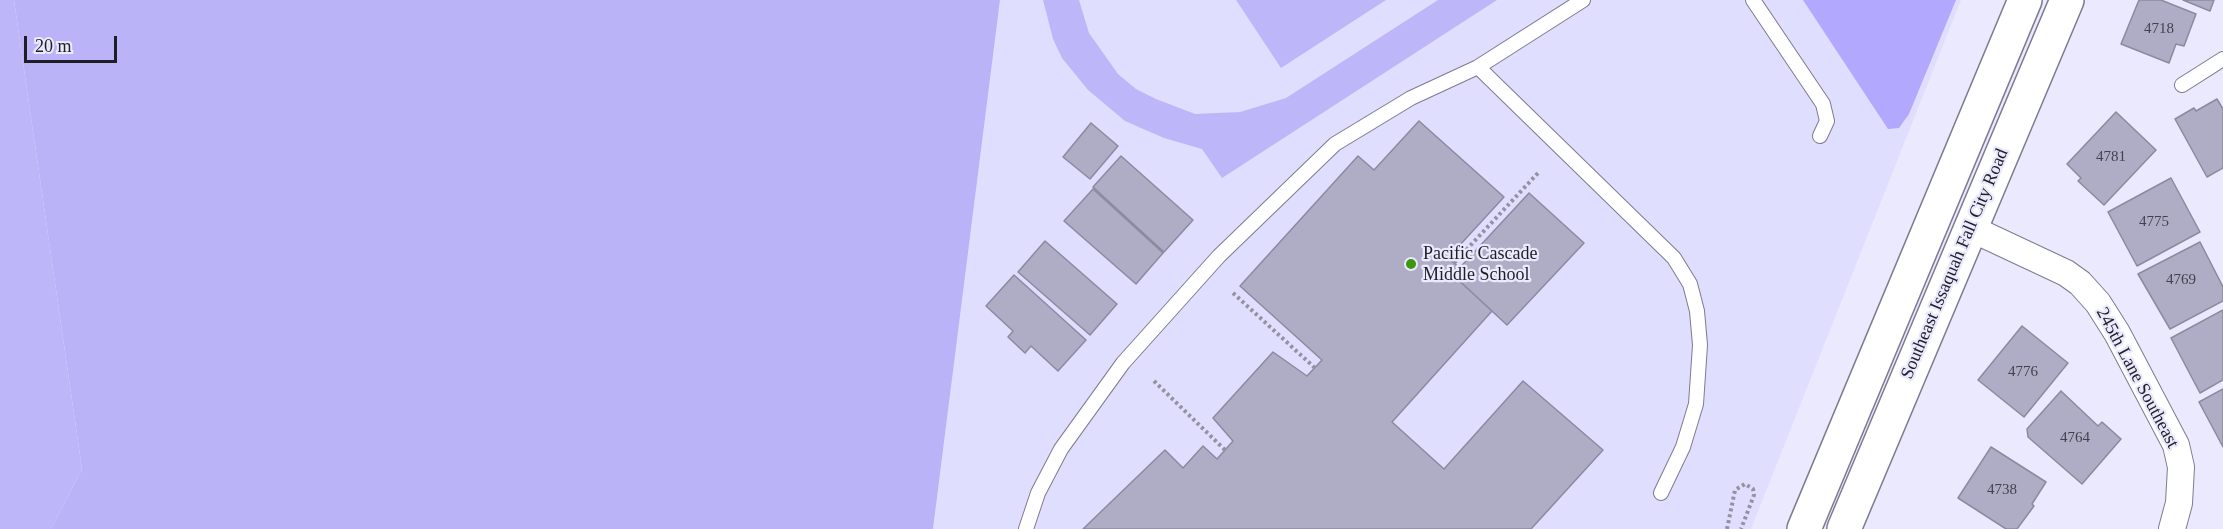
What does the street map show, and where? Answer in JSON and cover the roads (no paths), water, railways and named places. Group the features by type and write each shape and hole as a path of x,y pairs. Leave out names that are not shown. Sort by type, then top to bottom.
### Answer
{"street":[{"name":"Southeast Issaquah Fall City Road","path":"1804,529 2025,0"},
{"name":"Southeast Issaquah Fall City Road","path":"1844,529 2067,0"},
{"name":"245th Lane Southeast","path":"1970,228 2066,273 2080,283 2098,303 2117,333 2176,445 2181,467 2179,503 2172,529"}],"lane":[{"path":"1026,529 1038,493 1060,449 1123,363 1219,256 1335,144 1411,98 1478,67 1583,0"},
{"path":"1753,0 1823,104 1827,121 1820,136"},
{"path":"2182,85 2223,59"},
{"path":"1478,67 1674,258 1690,284 1697,311 1700,345 1696,404 1683,447 1660,493"}],"place":[{"name":"Pacific Cascade Middle School","path":"1411,264"}]}
